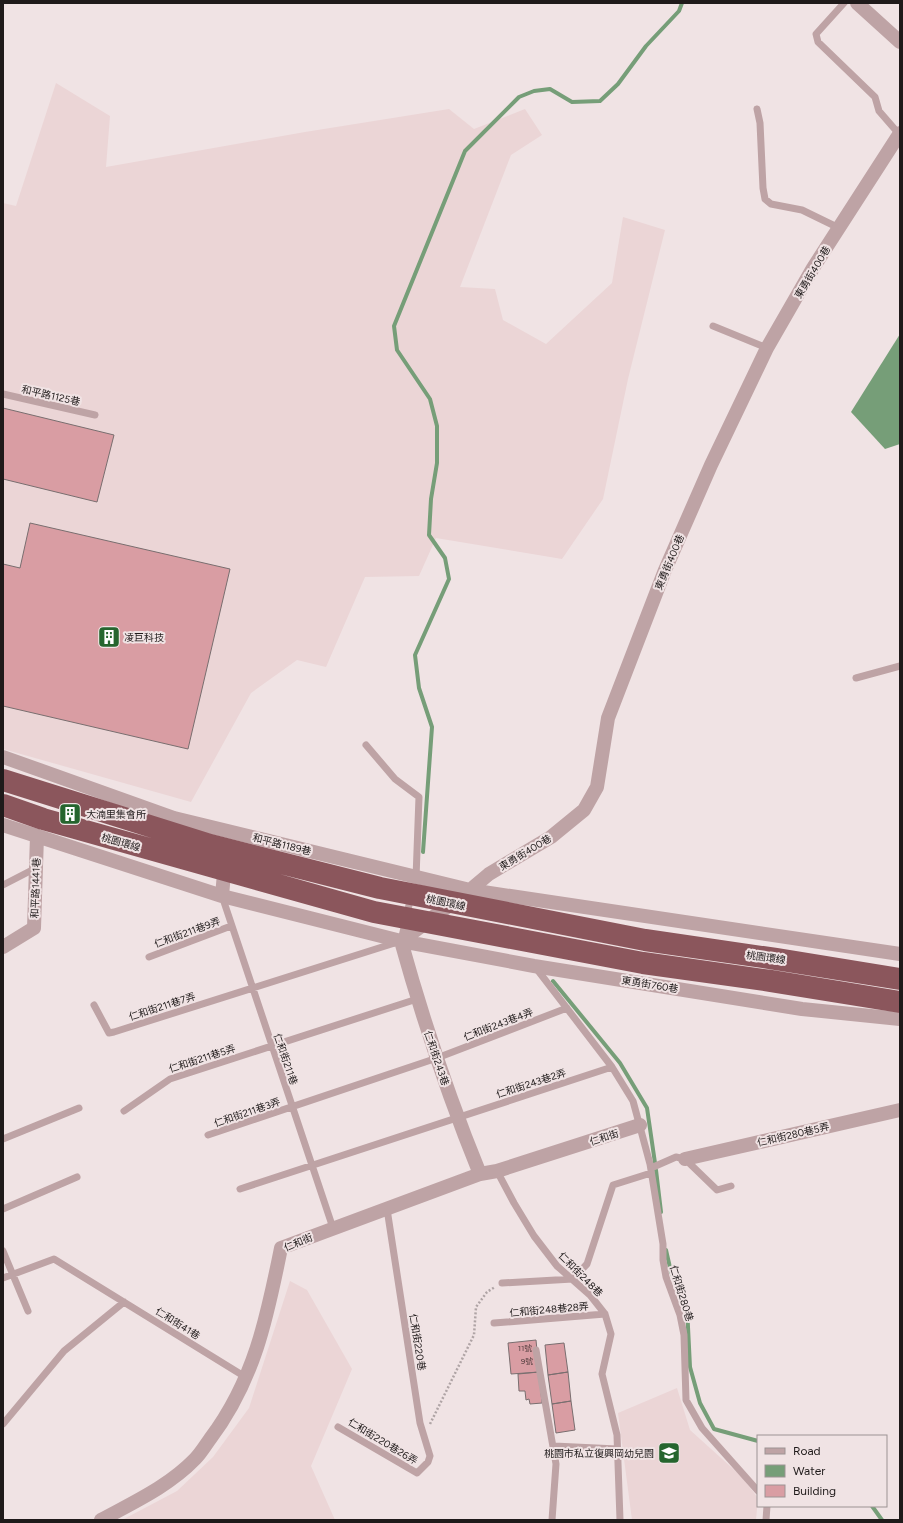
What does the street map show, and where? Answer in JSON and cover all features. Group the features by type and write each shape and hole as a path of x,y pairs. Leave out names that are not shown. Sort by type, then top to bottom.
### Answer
{"highway":[{"name":"桃園環線","path":"3,780 210,845 380,888 645,940 776,959 900,980"},
{"name":"桃園環線","path":"4,820 50,822 374,912 642,963 771,981 898,1013"}],"street":[{"path":"857,3 900,42"},
{"name":"東勇街400巷","path":"401,940 470,890 489,874 551,837 584,810 597,787 608,718 665,570 711,465 767,348 813,268 900,133"},
{"name":"和平路1189巷","path":"3,758 174,818 470,890 900,954"},
{"path":"4,820 37,836 222,896 401,940"},
{"path":"222,896 229,831"},
{"name":"和平路1441巷","path":"3,947 34,928 37,836"},
{"name":"東勇街760巷","path":"401,940 534,966 802,1009 898,1013"},
{"name":"仁和街243巷","path":"401,940 417,999 457,1118 480,1174"},
{"path":"898,1013 900,960"},
{"name":"仁和街280巷5弄","path":"685,1159 900,1110"},
{"name":"仁和街","path":"101,1520 155,1491 195,1459 223,1422 247,1378 270,1307 281,1248 480,1174 497,1171 640,1125"}],"lane":[{"path":"844,3 816,34 816,38 818,42 875,97 879,112 900,133"},
{"path":"757,109 760,123 763,188 766,199 771,204 802,210 839,228"},
{"path":"713,326 767,348"},
{"name":"和平路1125巷","path":"3,394 95,415"},
{"path":"856,678 900,666"},
{"path":"251,987 401,940 416,877 419,797 395,779 366,745"},
{"path":"3,885 37,868"},
{"name":"仁和街211巷","path":"222,896 271,1047 333,1228"},
{"name":"仁和街211巷9弄","path":"149,957 231,926"},
{"name":"仁和街280巷","path":"534,966 612,1067 633,1101 651,1171 663,1244 662,1260 666,1278 680,1315 684,1335 686,1400 702,1428 757,1489"},
{"name":"仁和街211巷7弄","path":"94,1005 109,1033 251,987"},
{"name":"仁和街211巷5弄","path":"124,1111 170,1079 417,999"},
{"name":"仁和街243巷4弄","path":"362,1084 437,1058 567,1008"},
{"name":"仁和街243巷2弄","path":"240,1189 612,1067"},
{"name":"仁和街211巷3弄","path":"208,1135 362,1084"},
{"path":"3,1139 79,1108"},
{"path":"502,1283 573,1279 587,1264 613,1185 651,1171 676,1157 685,1159 716,1190 730,1186"},
{"name":"仁和街248巷","path":"497,1171 534,1236 557,1266 590,1295 605,1314 610,1334 602,1374 617,1435 620,1520"},
{"path":"3,1209 77,1177"},
{"name":"仁和街220巷","path":"387,1209 420,1423 425,1435 430,1456 428,1462 417,1473"},
{"path":"3,1251 28,1311"},
{"name":"仁和街41巷","path":"13,1274 54,1259 247,1378"},
{"path":"3,1278 13,1274"},
{"path":"3,1424 64,1351 124,1302"},
{"name":"仁和街248巷28弄","path":"494,1323 605,1314"},
{"path":"536,1350 556,1464 552,1520"},
{"name":"仁和街220巷26弄","path":"338,1426 417,1473"},
{"path":"554,1446 618,1450"},
{"path":"766,1520 767,1507"}],"path":[{"path":"425,1435 474,1335 476,1307 487,1292 502,1283"}],"shaded area":[{"path":"56,83 110,116 106,167 305,132 449,109 474,129 525,109 542,135 511,155 460,287 495,289 503,320 546,344 612,283 623,217 665,230 628,379 603,499 562,559 436,538 419,576 365,577 326,667 297,660 251,693 191,802 3,749 3,203 16,206"},
{"path":"290,1281 307,1290 352,1369 311,1466 335,1520 122,1520 177,1491 213,1457 249,1408"},
{"name":"桃園市私立復興岡幼兒園","path":"677,1388 690,1430 741,1476 757,1497 756,1520 632,1520 618,1413"}],"water":[{"path":"900,334 900,444 885,449 851,412"}],"building":[{"path":"3,408 114,435 97,502 3,479"},
{"name":"凌巨科技","path":"30,523 230,569 188,749 3,706 3,564 20,568"},
{"path":"536,1340 539,1372 511,1374 508,1343"},
{"path":"564,1343 568,1372 548,1375 545,1345"},
{"path":"539,1372 542,1403 530,1404 529,1399 526,1400 525,1391 519,1391 518,1374"},
{"path":"568,1372 571,1401 552,1404 548,1375"},
{"path":"571,1401 575,1430 556,1433 552,1404"}],"waterway":[{"path":"423,852 432,727 419,688 415,655 449,579 445,558 429,535 431,499 437,463 437,426 430,399 397,350 394,326 465,151 519,97 534,91 550,89 572,102 600,101 618,84 646,46 679,11 682,3"},
{"path":"553,981 620,1063 647,1108 655,1163"},
{"path":"656,1170 661,1212"},
{"path":"666,1250 671,1272 687,1307 690,1367 700,1403 714,1429 757,1441"},
{"path":"873,1507 882,1520"}],"place":[{"name":"凌巨科技","path":"109,637"},
{"name":"大湳里集會所","path":"70,814"},
{"name":"桃園市私立復興岡幼兒園","path":"669,1453"}]}
